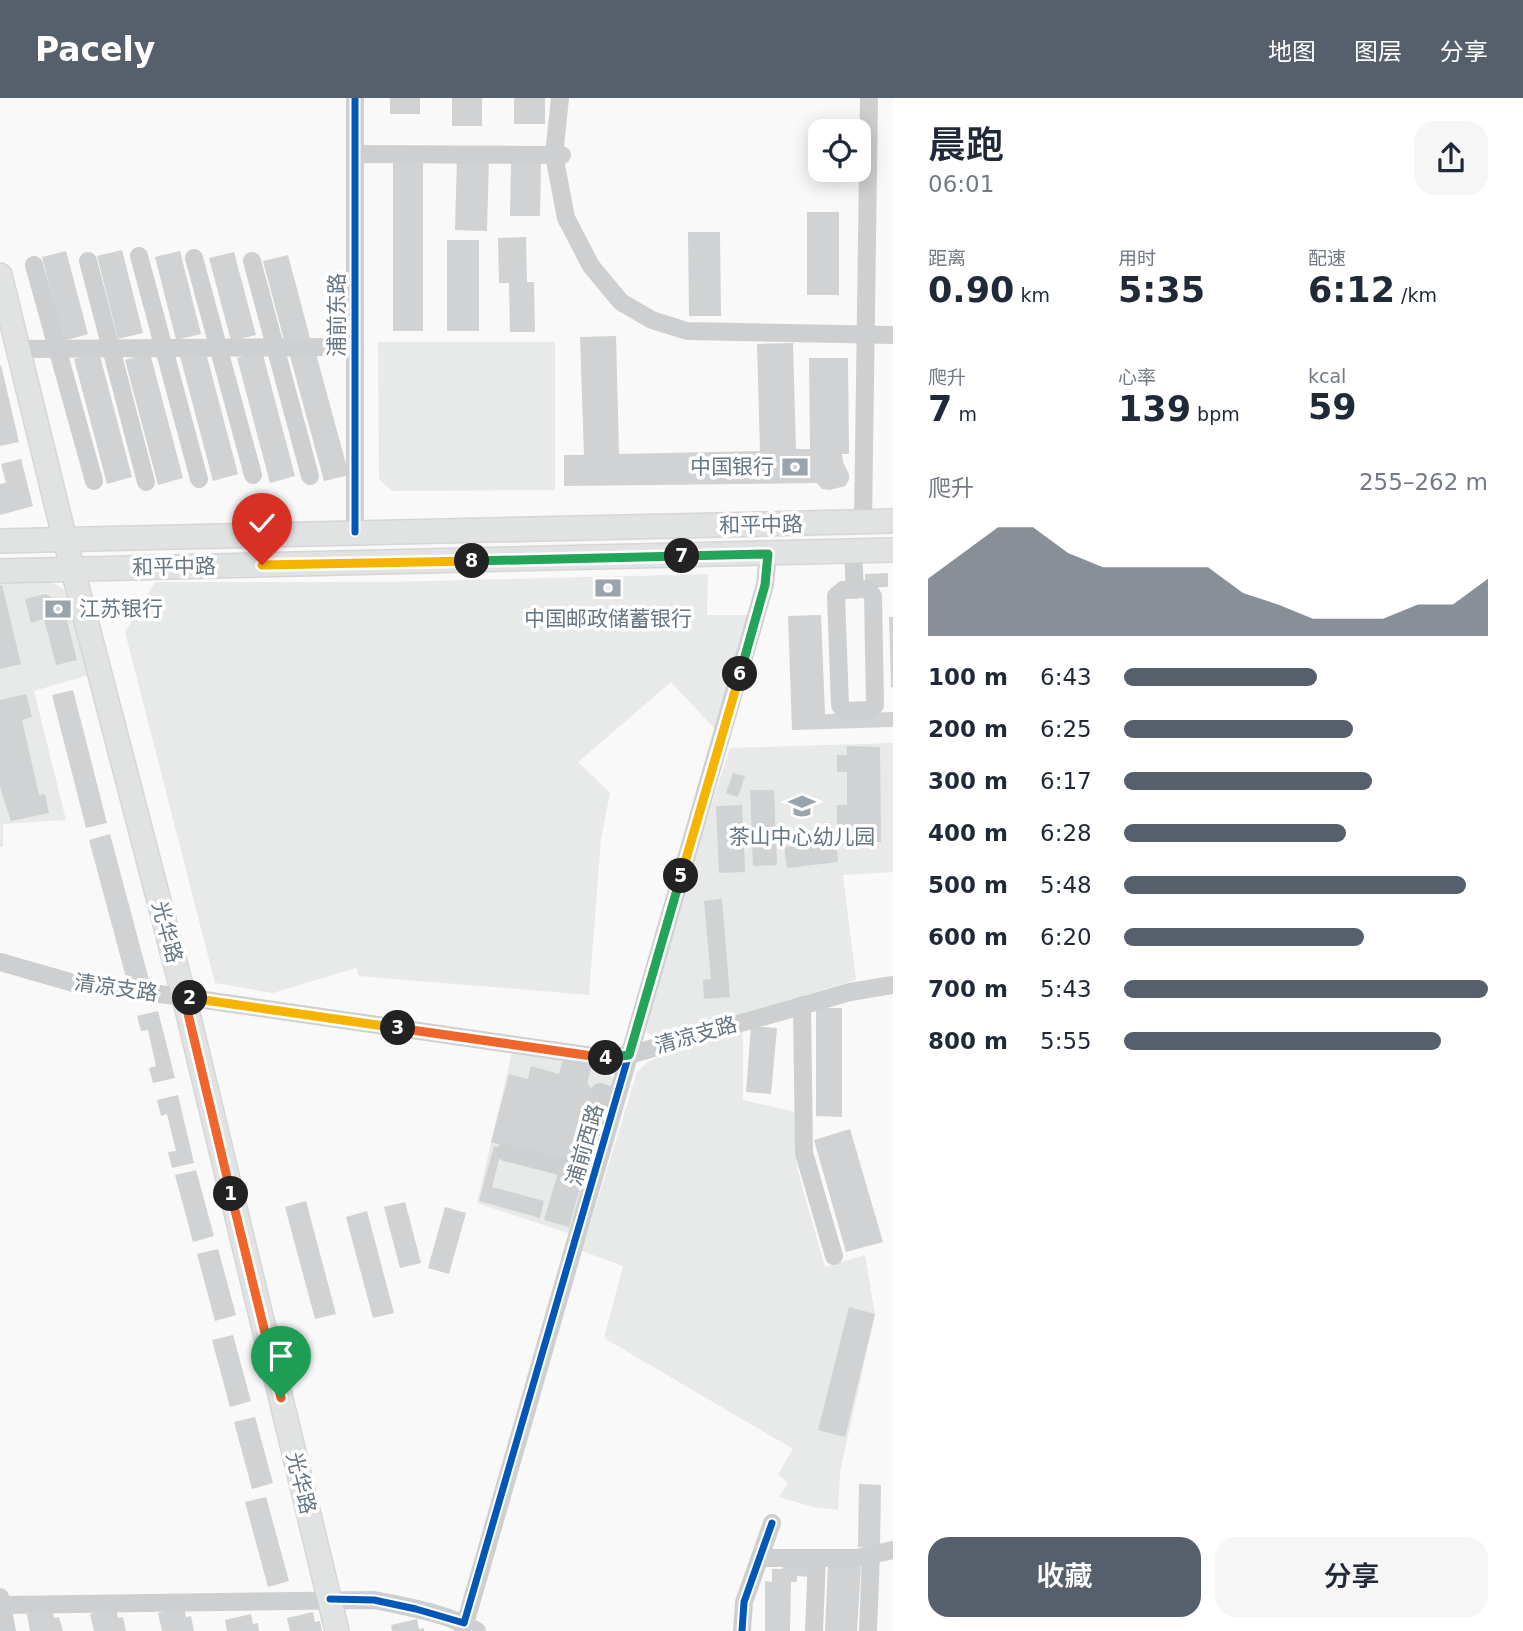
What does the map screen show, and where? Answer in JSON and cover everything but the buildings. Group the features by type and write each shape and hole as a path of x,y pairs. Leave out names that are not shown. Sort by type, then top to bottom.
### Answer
{"main road":[{"name":"光华路","path":"0,275 6,323 18,349 184,997 337,1631"},
{"name":"和平中路","path":"0,541 893,521"},
{"name":"和平中路","path":"0,571 893,550"}],"street":[{"name":"浦前东路","path":"355,98 355,532"},
{"path":"560,98 558,155 566,218 591,266 621,302 652,320 687,331 893,335"},
{"path":"863,523 869,98"},
{"path":"355,154 558,155"},
{"path":"139,256 199,479"},
{"path":"194,258 253,475"},
{"path":"88,261 146,482"},
{"path":"252,261 310,476"},
{"path":"34,265 94,481"},
{"path":"18,349 355,348"},
{"path":"853,552 855,590"},
{"name":"浦前西路","path":"468,1628 765,585 768,554"},
{"path":"867,589 873,596 875,705 869,710 845,711 840,705 836,596 843,590 855,590 867,589"},
{"name":"清凉支路","path":"0,962 77,984 606,1058 629,1055 850,992 893,985"},
{"path":"802,1005 804,1153 834,1256"},
{"path":"505,1152 579,1171 600,1092 617,1098"},
{"path":"742,1631 744,1602 772,1523"},
{"path":"760,1558 858,1558 893,1550"},
{"path":"868,1631 871,1555"},
{"path":"814,1631 817,1558"},
{"path":"7,1631 2,1600 374,1600 416,1609 468,1628"}],"shaded area":[{"path":"378,342 555,342 555,490 392,491 379,479"},
{"path":"708,574 707,615 748,615 715,729 671,682 578,762 610,793 601,839 589,995 359,976 356,968 273,993 215,983 125,632 155,582 385,582"},
{"path":"52,582 64,590 89,675 34,691 66,820 3,824 3,847 0,847 0,583"},
{"path":"893,743 893,872 843,875 856,980 657,1039 646,1032 682,894 730,748"},
{"path":"743,1028 743,1100 800,1113 801,1140 797,1168 825,1267 865,1255 875,1314 840,1472 838,1510 814,1507 778,1497 788,1484 778,1474 793,1449 604,1338 623,1266 582,1251 637,1072 649,1061"},
{"path":"513,1048 604,1063 614,1080 571,1234 477,1203"}],"cycle path":[{"path":"355,98 355,532"},
{"path":"330,1599 374,1600 464,1623 765,585 768,554"},
{"path":"742,1631 744,1602 772,1523"}],"place":[{"name":"中国银行","path":"795,467"},
{"name":"中国邮政储蓄银行","path":"608,588"},
{"name":"江苏银行","path":"58,609"},
{"name":"茶山中心幼儿园","path":"802,806"}],"route":[{"path":"262,565 768,554 765,585 629,1055 606,1058 184,997 281,1398"}]}
